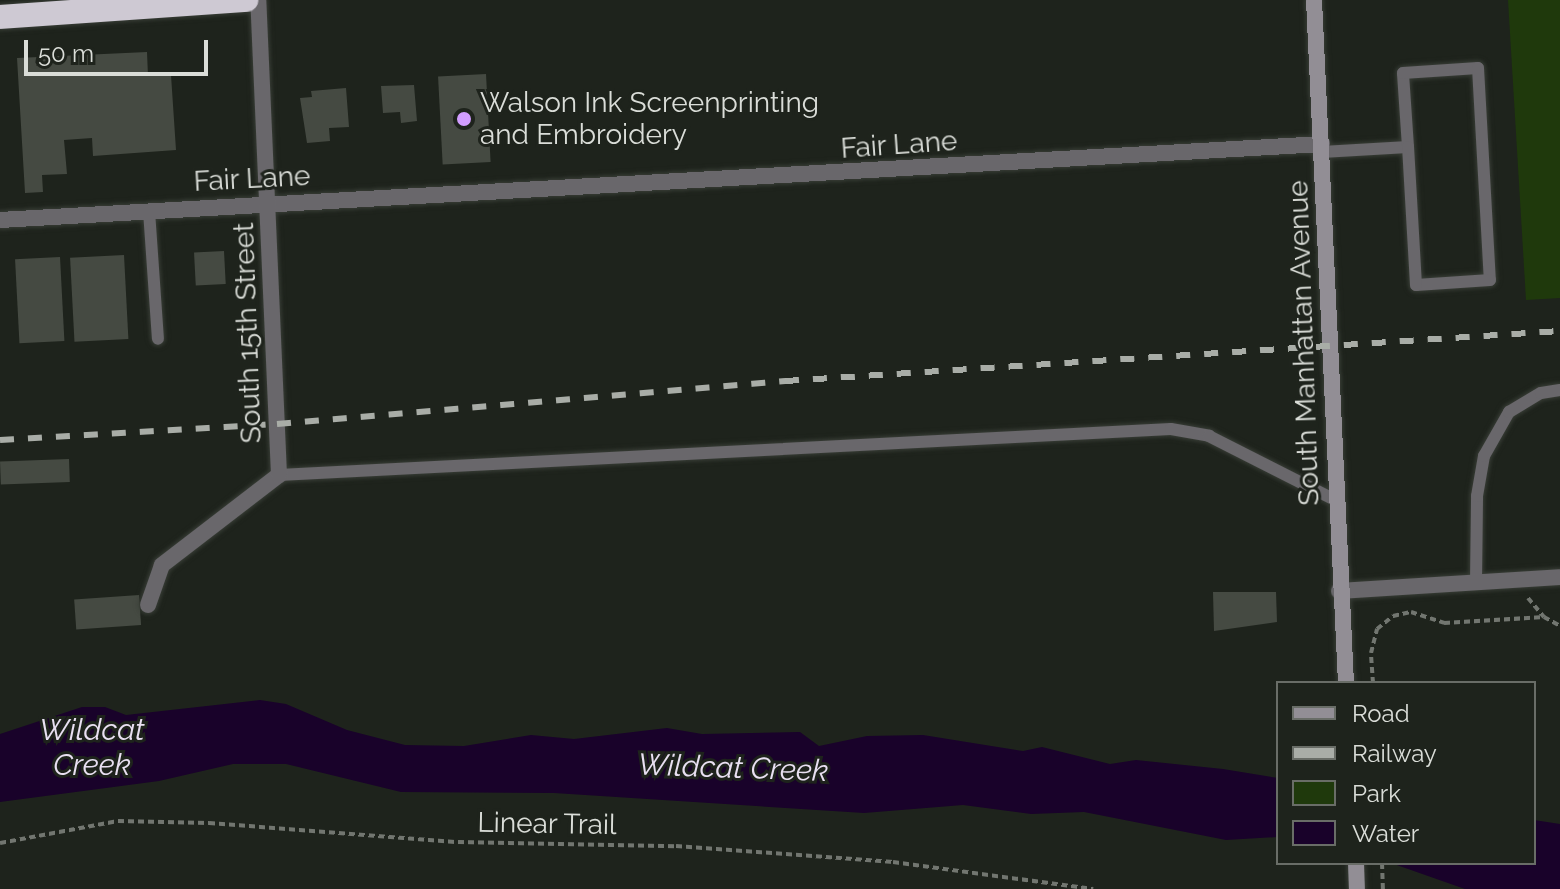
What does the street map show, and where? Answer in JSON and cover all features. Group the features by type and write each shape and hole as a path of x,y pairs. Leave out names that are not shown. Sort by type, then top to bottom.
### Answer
{"highway":[{"path":"0,17 246,0"}],"street":[{"name":"South 15th Street","path":"148,605 162,565 279,475 270,203 258,0"},
{"name":"South Manhattan Avenue","path":"1314,0 1333,346 1339,591 1346,681"},
{"name":"Fair Lane","path":"0,220 1322,148"},
{"path":"1339,591 1560,577"},
{"path":"1356,865 1357,889"}],"lane":[{"path":"1478,68 1490,280 1416,285 1408,147 1403,73 1478,68"},
{"path":"1322,148 1408,147"},
{"path":"149,211 158,339"},
{"path":"1476,582 1477,496 1484,456 1509,412 1541,393 1560,390"},
{"path":"279,475 1171,429 1224,443 1337,501"}],"path":[{"path":"1373,681 1371,653 1377,629 1393,616 1411,612 1444,623 1544,617 1560,626"},
{"name":"Linear Trail","path":"0,843 118,821 209,823 443,841 676,846 878,861 1093,889"},
{"path":"1382,865 1383,889"}],"green space":[{"path":"1508,0 1560,0 1560,298 1526,300"}],"water":[{"name":"Wildcat Creek","path":"260,700 286,704 347,730 405,745 464,746 531,735 574,739 667,728 702,734 800,732 819,746 867,736 923,735 1023,751 1042,747 1110,764 1136,760 1276,778 1276,837 1226,840 1084,812 1031,814 963,805 864,813 554,793 401,792 286,764 233,764 159,781 0,802 0,734 82,707 105,707 126,715"},
{"path":"1536,820 1560,824 1560,889 1465,889 1397,865 1536,865"}],"building":[{"path":"147,52 148,76 171,75 176,150 93,156 92,138 64,140 67,174 42,175 43,192 25,193 17,58"},
{"name":"Walson Ink Screenprinting and Embroidery","path":"486,74 491,162 443,164 438,77"},
{"path":"414,85 417,121 401,123 400,112 383,113 381,86"},
{"path":"346,88 349,127 329,128 330,141 307,143 300,98 312,97 311,91"},
{"path":"224,251 226,284 196,286 194,253"},
{"path":"124,255 128,339 74,342 70,258"},
{"path":"60,257 64,341 19,343 15,259"},
{"path":"69,459 70,482 1,484 0,461"},
{"path":"1213,592 1276,592 1277,622 1214,631"},
{"path":"139,595 141,625 76,629 74,600"}],"railway":[{"path":"0,440 277,424 785,381 1560,331"}],"place":[{"name":"Walson Ink Screenprinting and Embroidery","path":"464,119"}]}
